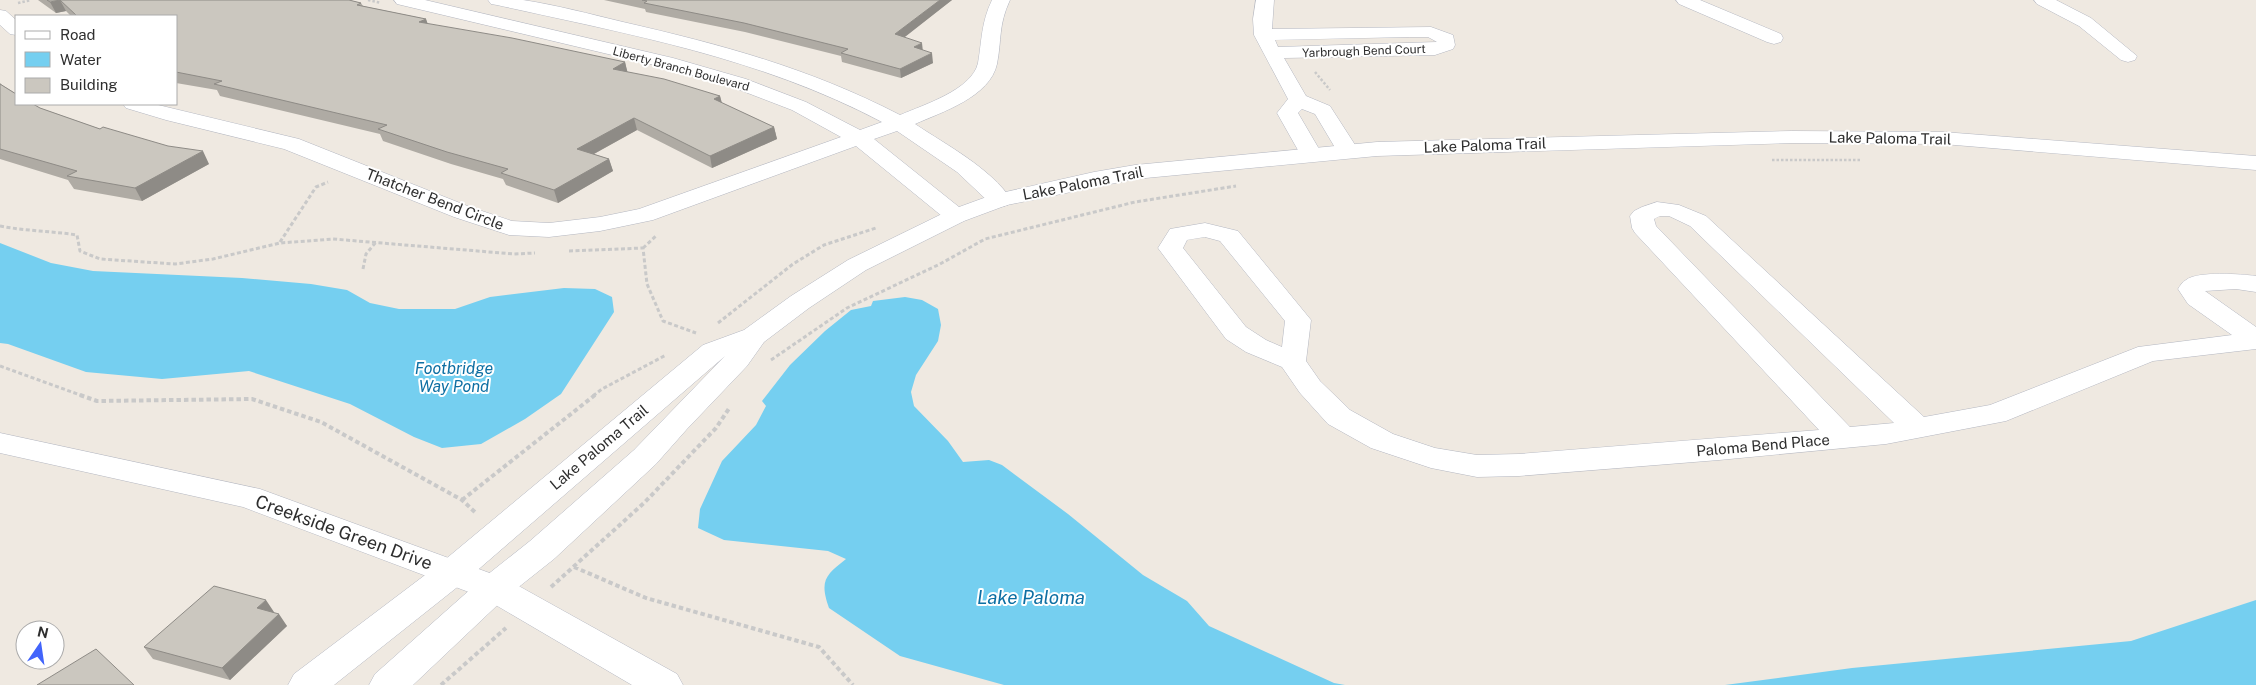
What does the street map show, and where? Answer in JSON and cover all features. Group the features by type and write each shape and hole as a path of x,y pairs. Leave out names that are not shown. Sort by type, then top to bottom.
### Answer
{"street":[{"path":"0,3 10,0"},
{"name":"Liberty Branch Boulevard","path":"403,0 673,64 739,83 799,106 859,138 956,216"},
{"name":"Liberty Branch Boulevard","path":"497,0 705,47 776,67 835,91 890,127 940,149 990,187 1000,200"},
{"name":"Thatcher Bend Circle","path":"135,105 173,116 291,144 462,212 509,228 549,230 600,224 645,215 715,188 890,127 958,98 981,80 987,64 990,32 994,15 1001,0"},
{"path":"1265,0 1262,19 1264,35 1271,54 1298,100 1322,110 1348,151"},
{"path":"1684,0 1774,38"},
{"path":"2043,0 2085,22 2128,56"},
{"path":"0,15 15,29"},
{"path":"550,35 584,20"},
{"name":"Yarbrough Bend Court","path":"1264,35 1431,32 1446,39 1446,45 1435,49 1271,54"},
{"path":"1298,100 1287,113 1311,154"},
{"name":"Lake Paloma Trail","path":"388,685 494,588 542,550 645,457 676,422 738,360 762,348 800,302 857,265 956,216 1000,200 1135,172 1348,151 1539,143 1873,136 2052,145 2256,163"},
{"path":"1843,438 1644,228 1642,216 1653,209 1672,209 1698,221 1918,428"},
{"path":"1206,230 1229,236 1298,320 1292,361 1256,346 1236,333 1170,248 1179,234 1206,230"},
{"name":"Paloma Bend Place","path":"2256,284 2236,281 2196,284 2191,289 2197,298 2256,341"},
{"name":"Paloma Bend Place","path":"1292,361 1310,387 1339,417 1382,441 1431,458 1477,466 1519,465 1719,450 1886,434 1996,414 2148,353 2256,341"},
{"name":"Lake Paloma Trail","path":"307,685 453,572 713,351 762,348"},
{"name":"Creekside Green Drive","path":"0,443 249,497 494,588 664,685"}],"path":[{"path":"1770,160 1829,162 1866,160"},
{"path":"280,243 316,187 354,169"},
{"path":"762,348 940,264 985,239 1135,202 1239,186"},
{"path":"0,226 20,230 48,230 77,235 80,251 100,258 135,263 175,264 213,259 280,243 333,239 377,241 514,254 544,253"},
{"path":"363,269 363,260 367,251 377,241"},
{"path":"563,252 643,248 647,284 663,321 702,336 694,340"},
{"path":"462,500 602,389 669,353"},
{"path":"0,366 97,401 252,399 321,422 462,500 499,532"},
{"path":"574,566 664,482 716,428 732,404"},
{"path":"542,550 646,598 819,647 853,685"}],"water":[{"name":"Footbridge Way Pond","path":"0,243 51,263 93,271 242,278 311,284 347,290 370,303 399,309 455,309 490,297 564,288 595,289 612,297 614,312 561,394 525,419 481,444 442,448 414,437 350,404 249,371 162,379 86,372 8,344 0,343"},
{"name":"Lake Paloma","path":"905,297 922,300 938,309 941,325 938,341 916,375 911,392 914,406 948,441 963,462 989,460 1002,465 1068,514 1143,575 1187,601 1209,626 1334,683 1345,685 1004,685 900,656 829,608 825,591 826,579 846,559 828,551 724,540 698,528 700,509 722,461 756,425 766,406 762,401 790,365 825,331 851,310 871,306 873,301"},
{"path":"2256,600 2256,685 1725,685 1852,668 2131,641"}],"building":[{"path":"60,0 349,0 361,3 357,5 426,19 419,22 512,38 625,62 613,69 664,79 720,96 714,99 774,127 710,156 634,118 577,149 609,159 554,190 501,173 508,169 447,152 378,129 387,125 214,84 222,81 178,72 178,15 76,15"},
{"path":"642,0 940,0 895,34 922,43 914,47 932,53 900,69 841,53 848,49 744,23 644,3 647,1"},
{"path":"0,84 15,93 15,105 35,105 100,129 103,127 168,146 203,151 135,188 67,176 77,171 0,149"},
{"path":"214,586 266,600 257,608 279,614 222,668 144,647"},
{"path":"96,649 134,685 37,685 62,670 65,670 65,668"}]}
